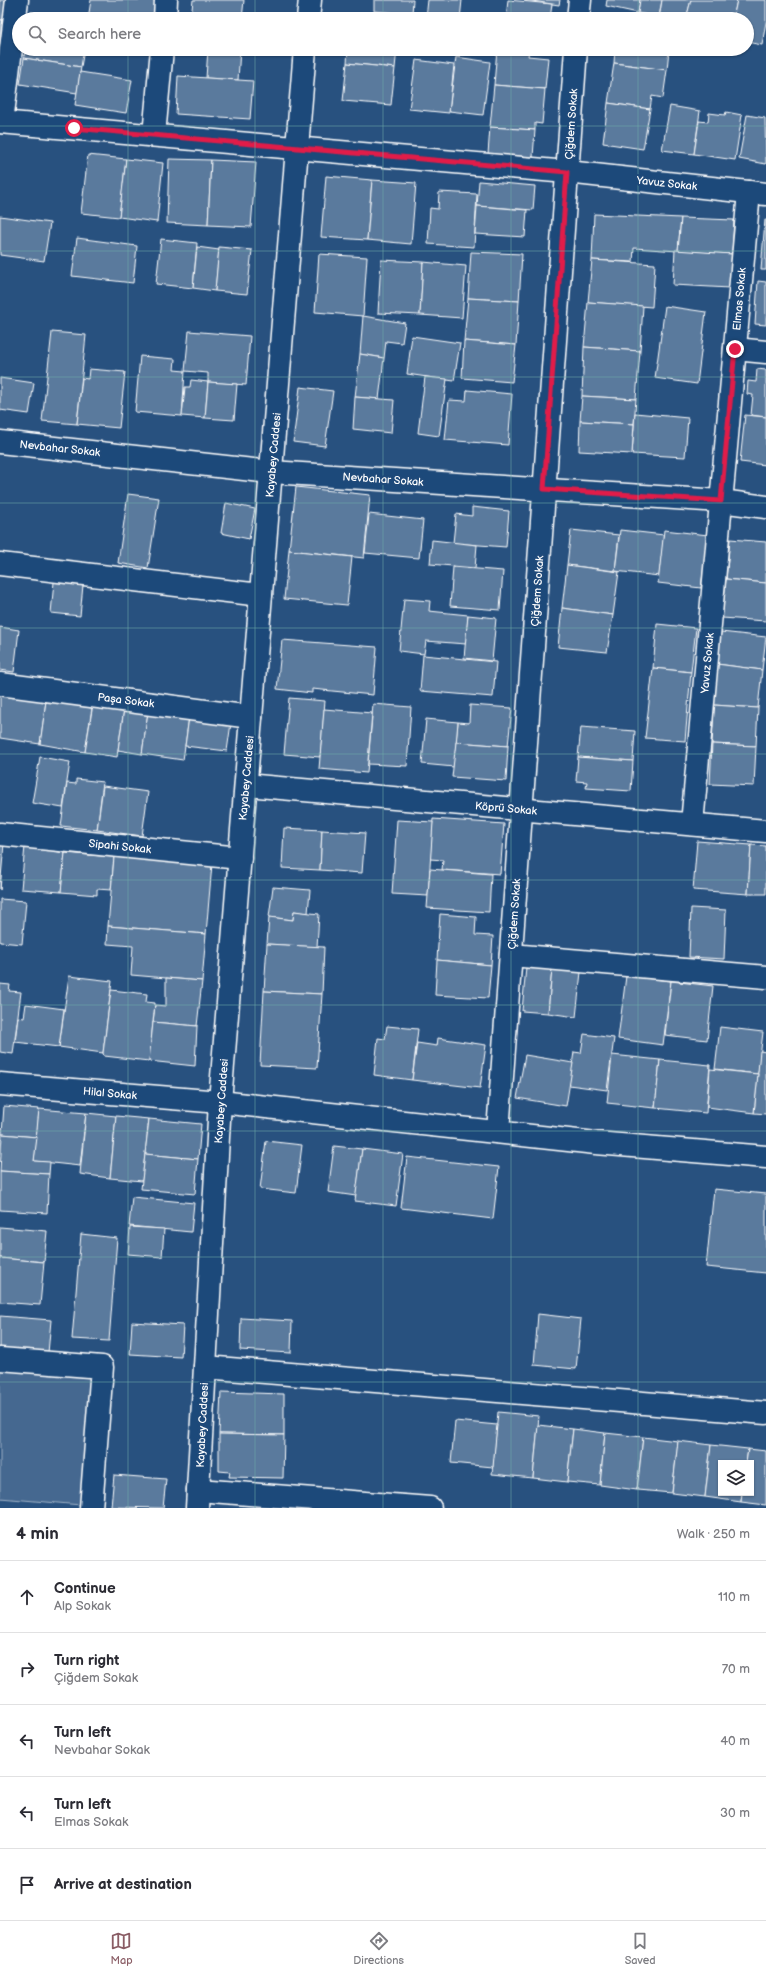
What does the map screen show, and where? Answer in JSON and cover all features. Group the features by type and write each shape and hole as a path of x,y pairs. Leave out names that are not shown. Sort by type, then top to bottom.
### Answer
{"street":[{"path":"15,12 17,0"},
{"path":"165,12 166,0"},
{"path":"309,12 310,0"},
{"path":"579,12 580,0"},
{"path":"1,122 12,38"},
{"path":"154,135 161,56"},
{"name":"Kayabey Caddesi","path":"198,1499 220,1102 305,56"},
{"name":"Çiğdem Sokak","path":"498,1132 575,56"},
{"name":"Yavuz Sokak","path":"1,122 567,172 757,193"},
{"name":"Elmas Sokak","path":"721,501 735,349 757,193"},
{"path":"735,349 766,352"},
{"name":"Nevbahar Sokak","path":"0,442 271,472 721,501 766,507"},
{"name":"Yavuz Sokak","path":"692,824 721,501"},
{"path":"0,564 261,595"},
{"name":"Paşa Sokak","path":"0,684 251,717"},
{"name":"Köprü Sokak","path":"246,785 766,831"},
{"name":"Sipahi Sokak","path":"0,834 240,858"},
{"path":"511,955 766,977"},
{"name":"Hilal Sokak","path":"0,1084 220,1102 596,1143 766,1157"},
{"path":"0,1359 102,1367 91,1508"},
{"path":"205,1367 766,1413"},
{"path":"198,1499 430,1508"}],"shaded area":[{"path":"0,1366 92,1374 81,1505 0,1498"}],"building":[{"path":"0,0 5,0 4,20 0,20"},
{"path":"91,0 157,0 156,12 89,12"},
{"path":"193,0 244,0 243,12 192,12"},
{"path":"374,0 413,0 412,12 374,11"},
{"path":"428,0 462,0 461,12 427,12"},
{"path":"508,0 552,4 551,12 507,12"},
{"path":"525,0 560,0 559,5"},
{"path":"607,0 640,0 638,12 606,6"},
{"path":"640,0 662,0 660,12 638,12"},
{"path":"662,0 691,0 688,12 660,12"},
{"path":"691,0 737,0 734,12 688,12"},
{"path":"737,0 766,0 766,22 762,45 754,43 754,12 734,12"},
{"path":"0,20 4,20 0,59"},
{"path":"24,56 83,56 81,67 24,58"},
{"path":"208,56 240,56 238,80 206,78"},
{"path":"348,56 396,56 395,68 347,63"},
{"path":"496,56 528,56 548,58 545,89 494,85"},
{"path":"614,56 668,56 667,70 614,63"},
{"path":"456,57 490,62 483,115 449,111"},
{"path":"24,58 81,67 77,93 20,84"},
{"path":"416,60 454,65 449,113 409,109"},
{"path":"347,63 395,68 391,105 343,101"},
{"path":"614,63 667,70 663,98 652,96 650,109 608,103"},
{"path":"80,72 132,80 126,113 75,105"},
{"path":"178,76 253,81 250,119 176,114"},
{"path":"494,85 545,89 542,124 535,123 535,130 490,127"},
{"path":"608,103 650,109 643,149 603,143"},
{"path":"670,106 700,111 694,154 662,150"},
{"path":"726,112 742,115 735,160 694,154 699,121 708,122 709,113 725,115"},
{"path":"747,115 765,118 766,164 739,159"},
{"path":"490,127 535,130 533,157 488,154"},
{"path":"88,155 126,159 119,217 81,213"},
{"path":"126,159 163,163 157,222 119,217"},
{"path":"169,159 211,160 208,225 167,223"},
{"path":"211,160 256,162 251,227 208,225"},
{"path":"326,176 372,180 367,240 321,237"},
{"path":"372,180 416,183 411,244 367,240"},
{"path":"479,181 535,186 533,210 477,206"},
{"path":"439,192 477,194 474,247 428,244 430,208 438,209"},
{"path":"477,206 527,210 525,237 475,234"},
{"path":"594,214 681,218 678,251 634,248 633,262 592,260"},
{"path":"0,216 50,223 44,261 0,255"},
{"path":"681,218 734,220 732,254 678,251"},
{"path":"765,220 766,270 761,270"},
{"path":"77,238 137,246 133,283 72,276"},
{"path":"161,239 197,243 193,288 156,284"},
{"path":"197,247 219,250 215,291 193,288"},
{"path":"219,247 252,250 247,294 215,291"},
{"path":"675,250 732,254 730,288 673,285"},
{"path":"471,252 522,254 519,301 468,298"},
{"path":"319,254 367,257 363,316 315,312"},
{"path":"381,260 423,262 420,315 378,313"},
{"path":"592,260 655,264 652,307 588,302"},
{"path":"423,262 466,266 462,318 420,315"},
{"path":"758,281 766,282 766,325 755,324"},
{"path":"468,298 519,301 516,345 464,341"},
{"path":"588,302 643,306 640,351 584,347"},
{"path":"665,306 706,312 697,384 655,378"},
{"path":"363,316 405,323 402,343 386,341 384,358 360,354"},
{"path":"189,331 250,336 246,385 208,382 208,373 185,371"},
{"path":"52,332 86,335 77,424 42,421"},
{"path":"412,336 460,343 454,381 407,374"},
{"path":"464,341 516,345 512,382 462,378"},
{"path":"584,347 640,351 636,399 582,396"},
{"path":"360,354 384,358 379,399 355,397"},
{"path":"140,356 175,359 174,370 185,371 182,416 135,412"},
{"path":"89,369 125,372 119,428 77,424 82,378 88,379"},
{"path":"757,369 766,370 766,417 751,415 753,395 747,394 748,381 756,382"},
{"path":"425,377 447,379 439,436 418,433"},
{"path":"0,378 34,383 29,414 0,410"},
{"path":"191,380 208,382 205,418 182,416 185,387 190,387"},
{"path":"208,382 237,384 234,420 205,418"},
{"path":"300,387 333,391 325,446 293,442"},
{"path":"467,390 512,394 508,445 445,440 449,400 466,401"},
{"path":"582,396 636,399 634,424 580,421"},
{"path":"355,397 394,400 391,433 353,429"},
{"path":"635,413 688,418 685,457 632,454"},
{"path":"745,415 766,417 766,465 740,462"},
{"path":"580,421 634,424 632,454 579,451"},
{"path":"296,487 370,495 364,558 289,550"},
{"path":"128,494 159,498 148,568 118,563"},
{"path":"226,503 255,509 249,539 221,533"},
{"path":"472,507 509,511 506,547 453,543 456,514 472,516"},
{"path":"369,514 423,520 419,558 365,553"},
{"path":"571,530 619,535 615,571 567,565"},
{"path":"620,530 664,535 659,576 615,571"},
{"path":"664,530 708,535 701,588 658,583"},
{"path":"730,539 766,542 766,583 726,579"},
{"path":"432,540 477,545 475,568 430,564"},
{"path":"289,550 352,557 347,605 284,599"},
{"path":"567,565 619,572 613,615 562,608"},
{"path":"453,567 503,571 500,610 450,606"},
{"path":"726,579 766,583 766,621 722,618"},
{"path":"54,582 83,585 80,616 51,613"},
{"path":"404,599 430,601 429,611 468,615 466,644 426,641 424,654 399,651"},
{"path":"562,608 613,615 607,652 558,647"},
{"path":"468,615 496,618 492,661 464,658"},
{"path":"657,624 696,628 691,672 653,668"},
{"path":"0,627 19,630 14,672 0,670"},
{"path":"721,632 766,637 762,670 717,664"},
{"path":"282,640 377,647 373,695 312,689 312,693 277,689"},
{"path":"423,655 496,662 493,697 420,691"},
{"path":"717,664 762,670 758,708 714,705"},
{"path":"653,668 691,672 685,741 645,738"},
{"path":"0,695 46,701 40,744 0,738"},
{"path":"289,698 325,701 320,757 284,754"},
{"path":"46,701 92,708 85,752 40,744"},
{"path":"93,704 124,709 117,757 85,752"},
{"path":"373,704 411,707 407,766 368,764"},
{"path":"470,705 512,708 508,746 456,742 458,722 469,723"},
{"path":"714,705 758,708 756,746 712,744"},
{"path":"124,709 148,712 142,754 118,750"},
{"path":"324,709 372,713 367,773 319,769"},
{"path":"148,712 189,717 183,760 142,754"},
{"path":"189,717 231,723 227,751 185,746"},
{"path":"426,719 458,722 454,767 422,764"},
{"path":"581,727 635,731 633,761 578,757"},
{"path":"456,742 508,746 506,781 452,777"},
{"path":"712,744 756,746 754,786 710,784"},
{"path":"40,757 70,762 63,808 32,803"},
{"path":"578,757 633,761 631,791 586,788 587,782 576,781"},
{"path":"76,779 103,782 97,830 61,826 67,783 76,784"},
{"path":"103,786 148,792 142,836 97,830"},
{"path":"433,819 504,824 500,874 442,870 443,860 430,859"},
{"path":"397,820 433,822 428,896 392,894"},
{"path":"284,828 322,830 320,870 282,868"},
{"path":"322,830 365,833 362,873 320,870"},
{"path":"697,841 751,845 748,894 693,890"},
{"path":"0,843 4,843 0,890"},
{"path":"751,845 766,846 766,894 748,894"},
{"path":"25,846 65,853 61,892 21,889"},
{"path":"65,853 114,857 111,890 97,889 97,895 61,892"},
{"path":"114,857 212,864 206,934 108,926"},
{"path":"430,869 491,874 489,912 427,908"},
{"path":"273,887 310,890 308,913 294,911 293,920 269,917"},
{"path":"0,899 26,901 22,944 0,942"},
{"path":"691,908 726,910 724,959 689,957"},
{"path":"294,911 319,914 317,947 267,944 269,917 293,920"},
{"path":"440,914 476,917 475,935 493,936 491,965 437,960"},
{"path":"108,926 206,934 202,981 131,975 133,946 107,944"},
{"path":"267,944 324,947 322,994 264,991"},
{"path":"437,960 491,965 488,998 435,995"},
{"path":"526,967 552,969 548,1013 522,1011"},
{"path":"552,969 581,972 576,1017 548,1013"},
{"path":"69,976 112,981 103,1053 59,1047"},
{"path":"626,976 671,981 663,1045 618,1039"},
{"path":"166,978 202,981 197,1026 153,1022 155,1005 166,1006"},
{"path":"671,981 713,986 707,1040 665,1035"},
{"path":"0,984 10,985 9,991 21,992 13,1054 0,1052"},
{"path":"111,990 147,994 146,1002 155,1003 149,1061 104,1056 103,1053"},
{"path":"264,991 322,994 317,1068 260,1065"},
{"path":"26,1004 64,1009 59,1047 15,1042 18,1017 24,1018"},
{"path":"153,1022 197,1026 195,1066 149,1061"},
{"path":"387,1026 418,1029 412,1080 374,1075 378,1038 385,1039"},
{"path":"720,1027 763,1032 758,1074 715,1069"},
{"path":"584,1034 614,1038 607,1090 569,1085 574,1052 581,1053"},
{"path":"438,1038 486,1045 480,1088 412,1080 417,1043 437,1046"},
{"path":"760,1051 766,1052 766,1114 754,1113"},
{"path":"525,1055 573,1063 566,1106 517,1098"},
{"path":"612,1055 660,1060 655,1108 607,1103"},
{"path":"660,1060 710,1065 706,1113 655,1108"},
{"path":"710,1069 758,1074 754,1113 707,1107"},
{"path":"4,1106 39,1109 37,1137 2,1134"},
{"path":"39,1109 86,1113 80,1166 34,1161"},
{"path":"86,1113 116,1116 110,1178 80,1174"},
{"path":"116,1116 149,1119 142,1181 110,1178"},
{"path":"149,1119 201,1124 198,1159 145,1154"},
{"path":"2,1134 37,1137 34,1161 50,1162 49,1174 0,1171"},
{"path":"266,1141 302,1145 296,1193 260,1189"},
{"path":"334,1146 362,1149 356,1196 328,1192"},
{"path":"362,1149 403,1154 396,1206 355,1201"},
{"path":"145,1154 198,1159 195,1194 141,1189"},
{"path":"407,1157 499,1167 493,1219 401,1208"},
{"path":"0,1171 49,1174 47,1213 0,1210"},
{"path":"714,1189 766,1194 766,1273 706,1267"},
{"path":"132,1197 194,1203 191,1232 129,1226"},
{"path":"0,1227 47,1231 44,1262 0,1258"},
{"path":"130,1227 164,1229 162,1257 128,1254"},
{"path":"81,1234 117,1238 109,1341 72,1339"},
{"path":"0,1258 44,1262 40,1305 0,1302"},
{"path":"538,1314 581,1319 576,1369 534,1365"},
{"path":"0,1316 51,1320 48,1353 0,1349"},
{"path":"241,1318 292,1321 291,1353 240,1350"},
{"path":"132,1322 183,1325 181,1357 130,1354"},
{"path":"221,1392 284,1394 284,1435 219,1434"},
{"path":"498,1412 539,1416 533,1478 492,1474"},
{"path":"455,1421 497,1425 493,1467 451,1463"},
{"path":"538,1425 573,1429 567,1482 533,1478"},
{"path":"573,1429 605,1433 600,1485 567,1482"},
{"path":"605,1433 643,1437 637,1490 600,1485"},
{"path":"219,1434 284,1435 283,1478 229,1477 230,1472 219,1471"},
{"path":"643,1437 678,1441 672,1493 637,1490"},
{"path":"678,1441 711,1445 705,1497 672,1493"},
{"path":"711,1445 748,1449 746,1460 718,1460 718,1496 742,1496 741,1502 705,1497"},
{"path":"748,1449 766,1451 766,1505 741,1502 742,1496 754,1496 754,1460 746,1460"},
{"path":"114,1475 166,1479 163,1508 111,1507"}],"route":[{"path":"74,128 567,172 544,489 721,501 735,349"}]}
